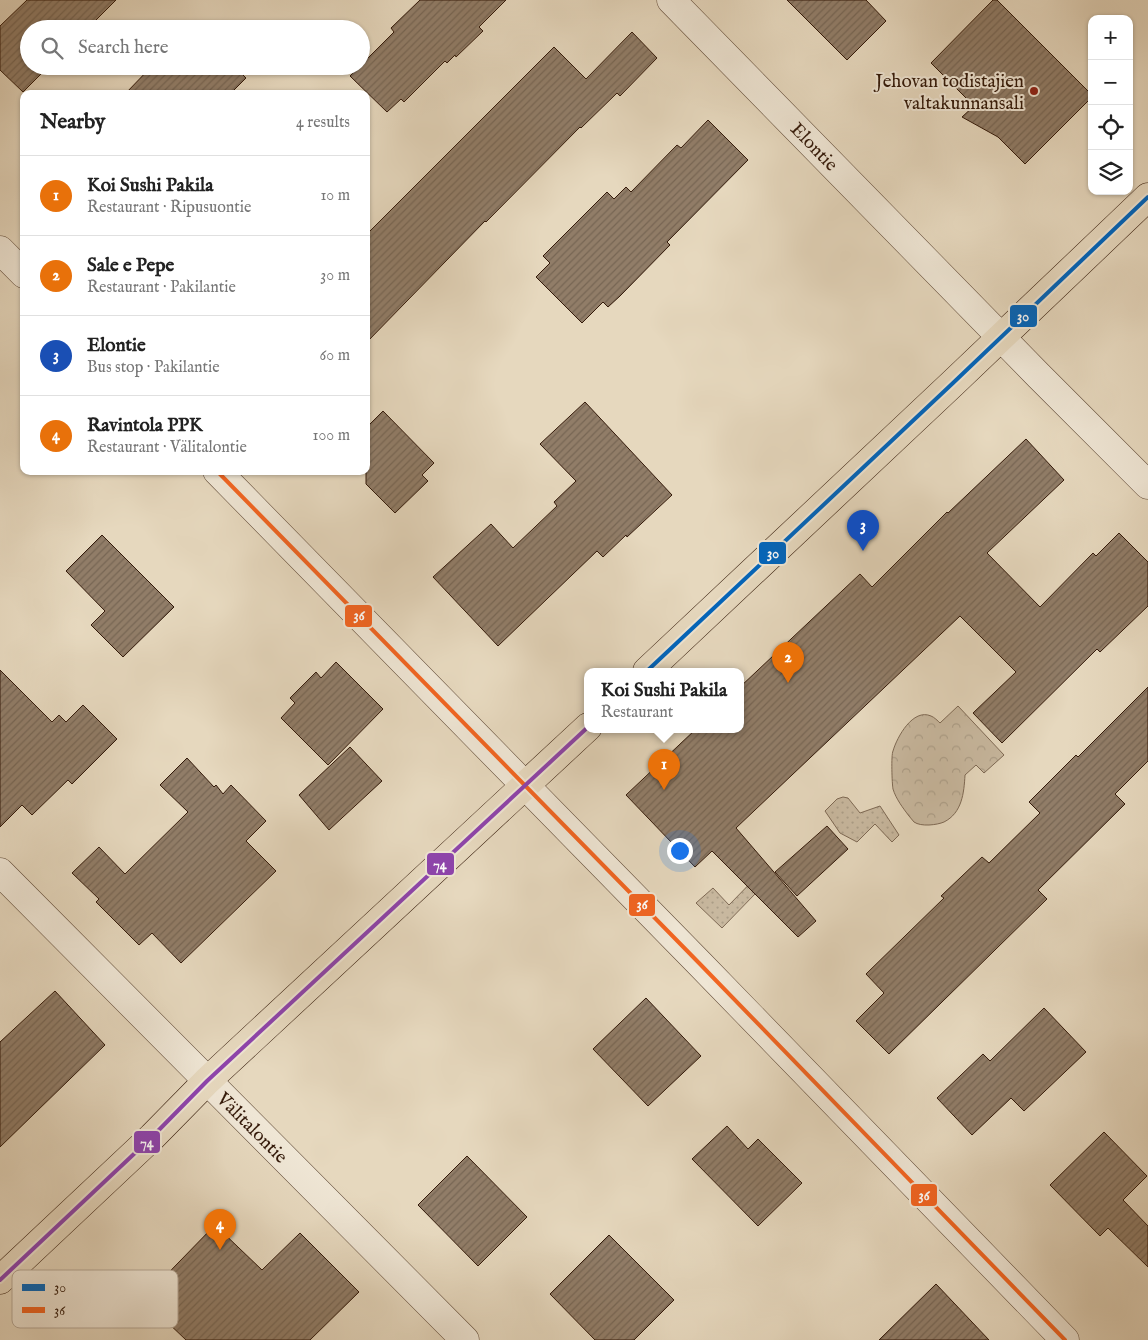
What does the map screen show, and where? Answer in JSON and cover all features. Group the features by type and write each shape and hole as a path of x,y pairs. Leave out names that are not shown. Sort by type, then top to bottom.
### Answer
{"main road":[{"path":"650,668 1148,197"},
{"path":"0,1280 152,1137 207,1081 584,731"}],"street":[{"name":"Elontie","path":"671,0 1148,485"},
{"path":"0,250 20,270"},
{"path":"221,475 1065,1340"},
{"name":"Välitalontie","path":"0,872 465,1340"}],"green space":[{"path":"958,706 1004,755 984,773 976,765 965,775 961,802 950,818 937,824 917,824 902,807 893,789 893,751 902,732 912,720 924,715 932,717 940,723"},
{"path":"848,798 860,813 880,806 899,835 892,842 875,824 857,842 840,833 825,811 837,799"},
{"path":"767,866 751,890 755,894 722,928 696,903 713,888 729,905"}],"building":[{"path":"27,0 116,0 96,20 20,20 20,75 40,75 25,90 21,90 0,70 0,26"},
{"path":"420,0 506,0 479,27 483,31 456,57 455,55 447,63 445,61 404,102 401,99 387,112 370,95 370,90 364,90 350,76 370,75 370,56 394,32 391,28"},
{"path":"787,0 866,0 886,21 847,60"},
{"path":"993,0 997,0 1088,91 1088,101 1025,164 998,137 962,117 974,106 931,63"},
{"path":"632,32 657,58 620,96 617,93 580,127 370,339 370,231 554,47 586,79"},
{"path":"143,75 243,75 246,78 234,90 129,90"},
{"path":"708,120 748,160 667,242 670,245 620,296 608,307 603,302 582,323 536,277 550,263 543,256 607,192 614,199 626,187 631,192 677,145 681,148"},
{"path":"585,402 672,495 603,557 597,551 498,646 433,577 491,524 513,548 557,506 554,502 576,481 540,444"},
{"path":"383,411 434,463 422,475 428,481 395,513 366,484 366,475 370,475 370,424"},
{"path":"1026,439 1064,480 987,553 1040,607 1093,553 1096,556 1119,533 1148,562 1148,606 1100,652 1097,649 1002,743 973,713 1016,672 960,616 736,828 816,921 798,937 712,851 695,867 626,795 692,733 744,733 744,683 860,574 872,587"},
{"path":"102,535 174,607 123,657 91,625 105,611 66,571"},
{"path":"336,662 383,709 328,765 281,718 295,703 290,698 316,672 321,678"},
{"path":"0,670 52,722 59,715 66,722 83,705 117,739 72,784 68,780 32,815 22,805 0,827"},
{"path":"1148,687 1148,761 1115,794 1125,804 1038,890 1047,899 889,1054 856,1021 884,993 866,974 944,898 941,896 982,857 989,863 1040,813 1029,802 1076,755 1078,757"},
{"path":"350,747 382,781 329,830 299,795"},
{"path":"187,758 223,794 231,785 266,821 246,841 276,871 181,963 152,933 139,945 96,902 99,899 72,873 99,847 125,874 188,812 160,785"},
{"path":"827,826 848,849 797,896 775,872"},
{"path":"55,991 105,1045 0,1147 0,1042"},
{"path":"646,998 701,1056 648,1106 593,1049"},
{"path":"1044,1008 1086,1052 1024,1111 1011,1098 972,1135 937,1098 983,1054 990,1061"},
{"path":"727,1126 748,1149 758,1139 802,1183 758,1226 692,1159"},
{"path":"1104,1132 1147,1176 1123,1200 1148,1226 1148,1267 1108,1228 1100,1236 1050,1185"},
{"path":"467,1156 527,1217 478,1266 418,1205"},
{"path":"215,1225 262,1270 300,1233 359,1292 310,1340 186,1340 173,1328 178,1328 178,1270 171,1270"},
{"path":"609,1235 674,1300 634,1340 595,1340 550,1294"},
{"path":"936,1284 989,1340 879,1340"}],"transit line":[{"name":"30","path":"650,668 1148,197"},
{"name":"36","path":"221,475 1065,1340"},
{"name":"74","path":"0,1280 152,1137 207,1081 584,731"}],"place":[{"name":"Jehovan todistajien valtakunnansali","path":"1034,91"},
{"name":"Elontie","path":"863,551"},
{"name":"Sale e Pepe","path":"788,683"},
{"name":"Koi Sushi Pakila","path":"664,790"},
{"name":"Ravintola PPK","path":"220,1250"}]}
